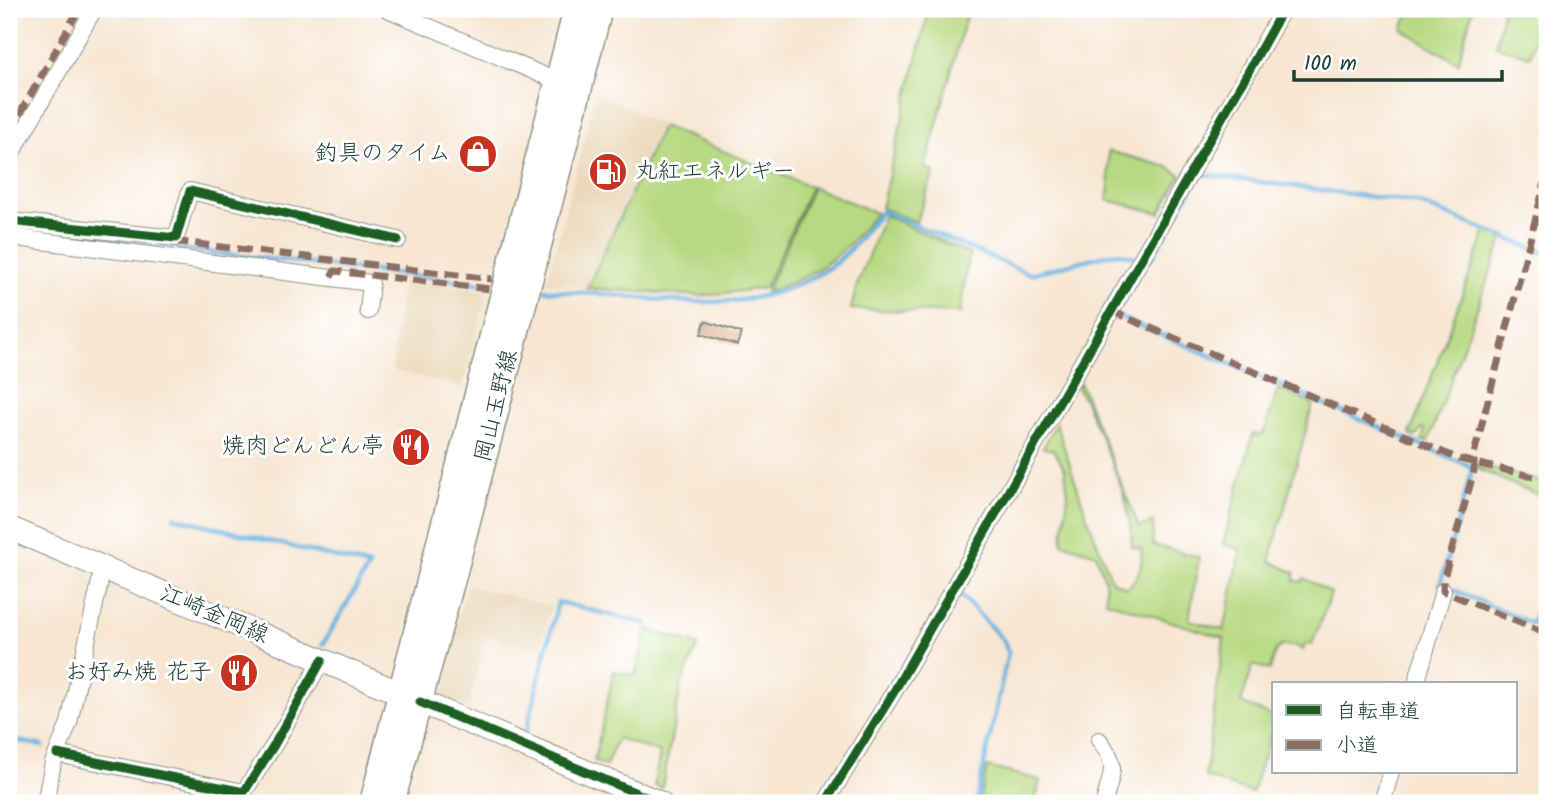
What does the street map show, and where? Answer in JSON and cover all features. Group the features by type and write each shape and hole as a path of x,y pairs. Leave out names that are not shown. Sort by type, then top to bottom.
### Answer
{"main road":[{"name":"岡山玉野線","path":"568,86 576,9"},
{"name":"岡山玉野線","path":"392,803 410,698 568,86 600,9"},
{"name":"江崎金岡線","path":"9,528 660,803"},
{"name":"岡山玉野線","path":"372,803 410,698"}],"street":[{"path":"9,158 94,9"},
{"path":"387,9 568,86"},
{"path":"825,803 892,695 1283,9"},
{"path":"9,221 176,238 190,191 398,240"},
{"path":"9,237 371,283 368,311"},
{"path":"45,803 57,754 69,723 103,568"},
{"path":"1417,682 1443,591"},
{"path":"57,754 244,792 322,660"},
{"path":"1099,740 1112,756 1113,766 1104,803"},
{"path":"1382,803 1390,774"}],"shaded area":[{"path":"596,93 660,124 585,287 547,282"},
{"path":"402,281 487,290 462,387 392,370"},
{"path":"467,585 551,606 540,650 487,636 468,706 438,698"}],"green space":[{"path":"929,9 968,9 925,168 934,172 916,222 881,208"},
{"path":"1410,9 1473,9 1458,63 1402,29"},
{"path":"1503,9 1544,9 1530,56 1496,46"},
{"path":"662,126 811,187 765,288 702,296 587,288"},
{"path":"1108,151 1168,167 1181,175 1160,213 1107,200"},
{"path":"813,187 876,213 852,241 828,262 800,279 766,292"},
{"path":"884,215 971,255 968,259 960,313 851,309 857,285"},
{"path":"1486,231 1503,238 1428,442 1422,440 1425,430 1423,428 1415,437 1410,434"},
{"path":"1080,383 1139,527 1153,522 1153,545 1199,557 1189,620 1224,630 1241,550 1223,544 1253,434 1260,436 1264,432 1278,389 1313,404 1270,561 1295,573 1295,581 1302,582 1304,578 1331,593 1312,645 1306,643 1303,650 1296,646 1281,646 1276,650 1270,670 1253,665 1241,703 1272,716 1272,729 1252,793 1205,777 1224,638 1106,601 1105,580 1096,554 1062,543 1068,495 1065,470 1054,450 1043,448 1056,423 1086,514 1112,581 1127,588 1140,570 1141,549 1132,547 1131,528 1122,491 1085,401 1077,388"},
{"path":"1477,465 1547,483 1547,499 1478,469"},
{"path":"1547,573 1547,610 1540,623 1532,620"},
{"path":"647,629 698,645 681,685 662,788 654,785 660,753 617,738 606,766 594,761 614,671 635,676"},
{"path":"987,767 1040,780 1035,803 979,803"}],"building":[{"path":"705,321 741,333 737,345 701,334"}],"waterway":[{"path":"1145,258 1152,258 1200,174 1417,203 1547,254"},
{"path":"545,290 682,302 756,298 804,282 827,269 850,250 882,211 1030,274 1110,254 1136,257"},
{"path":"9,229 486,284"},
{"path":"1105,310 1121,278"},
{"path":"1117,316 1470,466 1472,470 1440,585 1442,586"},
{"path":"174,517 369,566 323,644"},
{"path":"1449,588 1547,630"},
{"path":"959,593 1004,641 1008,653 976,803"},
{"path":"526,732 558,602 647,624"},
{"path":"9,739 43,746"}],"marked path":[{"path":"9,133 79,9"},
{"path":"1547,175 1474,454 1474,471 1443,581 1443,591 1547,634"},
{"path":"176,238 180,242 492,279"},
{"path":"331,276 335,271 490,289"},
{"path":"1111,311 1459,459 1547,480"}],"cycle path":[{"path":"825,803 892,695 1283,9"},
{"path":"9,221 176,238 190,191 398,240"},
{"path":"57,754 244,792 322,660"},
{"path":"420,702 660,803"}],"place":[{"name":"釣具のタイム","path":"478,154"},
{"name":"丸紅エネルギー","path":"608,172"},
{"name":"焼肉どんどん亭","path":"411,447"},
{"name":"お好み焼 花子","path":"239,673"}]}
